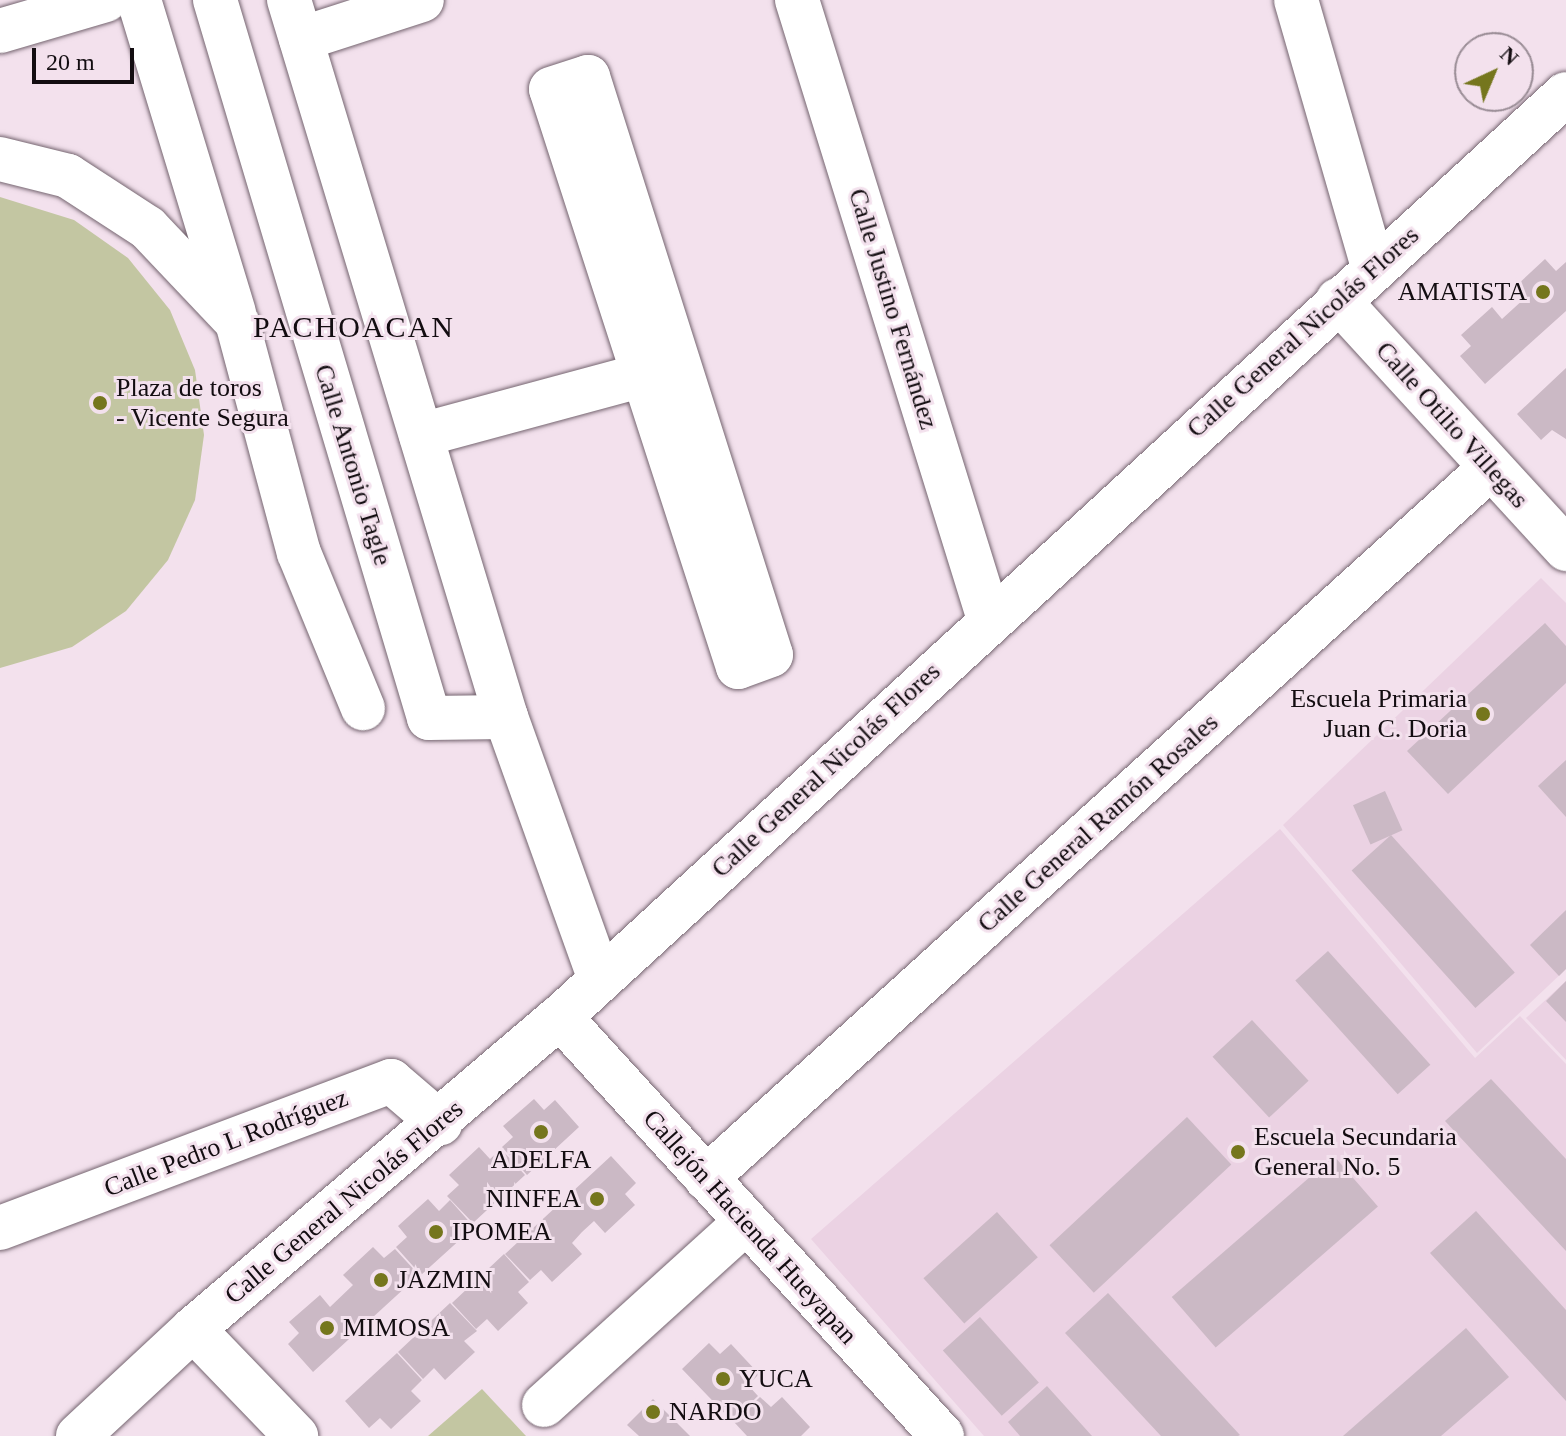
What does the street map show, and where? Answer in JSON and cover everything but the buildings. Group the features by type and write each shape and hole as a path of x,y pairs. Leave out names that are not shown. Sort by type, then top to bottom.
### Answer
{"street":[{"path":"0,31 106,0"},
{"path":"139,0 237,322 299,553 363,708"},
{"name":"Calle Antonio Tagle","path":"215,0 429,718 506,717"},
{"path":"422,0 295,19 506,717 600,980"},
{"name":"Calle Justino Fernández","path":"797,0 989,619"},
{"path":"1296,0 1373,267"},
{"name":"Calle General Nicolás Flores","path":"78,1436 193,1329 440,1123 560,1017 989,619 1566,94"},
{"path":"0,159 68,176 148,228 237,322"},
{"path":"601,181 661,370 738,667 771,655 661,370"},
{"name":"Calle Otilio Villegas","path":"1338,300 1566,549"},
{"path":"421,435 661,370"},
{"name":"Calle General Ramón Rosales","path":"706,1178 1490,468"},
{"name":"Callejón Hacienda Hueyapan","path":"560,1017 942,1436"},
{"name":"Calle Pedro L Rodríguez","path":"0,1228 391,1081 440,1123"},
{"path":"544,1405 745,1223"},
{"path":"193,1329 296,1436"}],"shaded area":[{"name":"Escuela Primaria Juan C. Doria","path":"1541,578 1566,603 1566,969 1477,1053 1283,825"},
{"name":"Escuela Secundaria General No. 5","path":"1280,829 1475,1058 1520,1016 1566,1064 1566,1436 984,1436 811,1239"},
{"path":"1566,981 1566,1060 1526,1018"}],"green space":[{"name":"Plaza de toros - Vicente Segura","path":"0,197 74,220 128,258 170,310 195,370 204,435 195,500 168,560 126,611 72,647 0,668"},
{"path":"482,1389 526,1436 428,1436"}],"place":[{"name":"AMATISTA","path":"1543,292"},
{"name":"Plaza de toros - Vicente Segura","path":"100,403"},
{"name":"Escuela Primaria Juan C. Doria","path":"1483,714"},
{"name":"ADELFA","path":"541,1132"},
{"name":"Escuela Secundaria General No. 5","path":"1238,1152"},
{"name":"NINFEA","path":"597,1199"},
{"name":"IPOMEA","path":"436,1232"},
{"name":"JAZMIN","path":"381,1280"},
{"name":"MIMOSA","path":"327,1328"},
{"name":"YUCA","path":"723,1379"},
{"name":"NARDO","path":"653,1412"}],"district":[{"name":"PACHOACAN","path":"354,327"}]}
